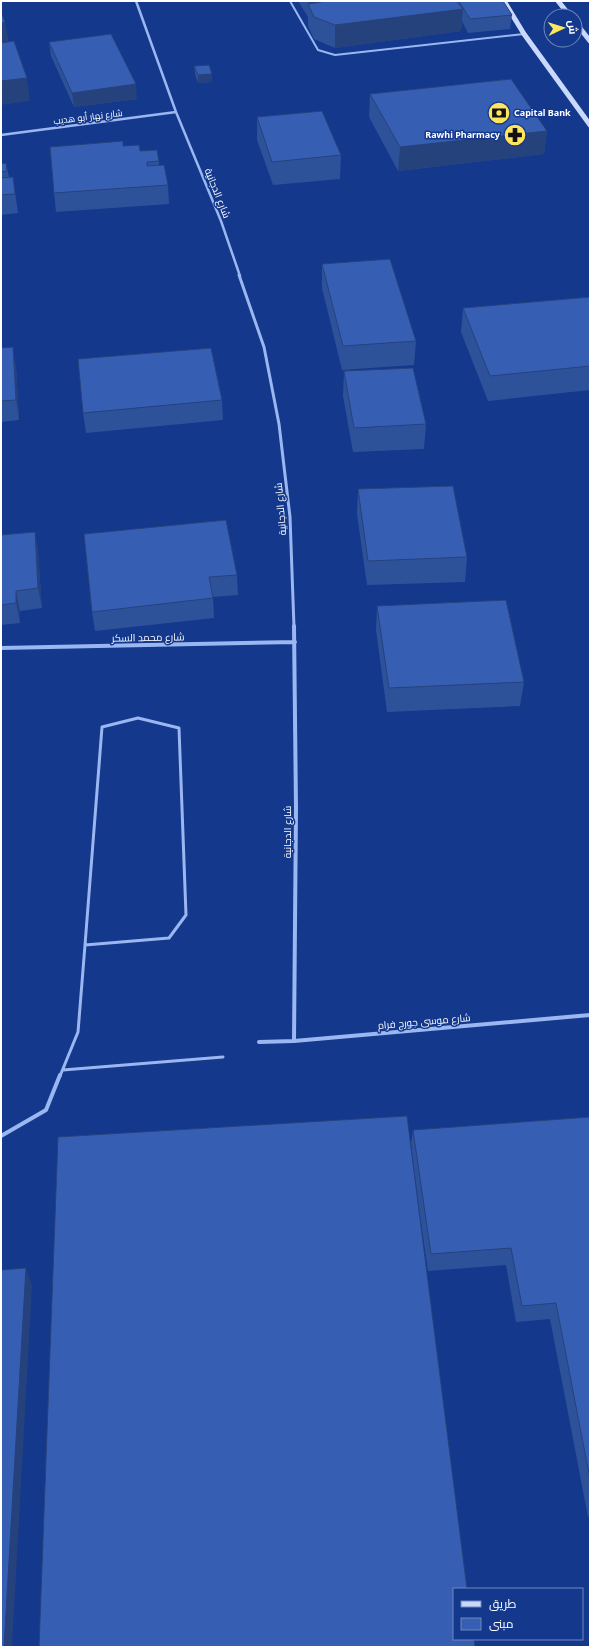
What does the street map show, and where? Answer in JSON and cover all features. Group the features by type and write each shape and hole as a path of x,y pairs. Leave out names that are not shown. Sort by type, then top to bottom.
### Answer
{"main road":[{"path":"504,1 524,34 590,125"},
{"path":"583,32 590,41"}],"street":[{"name":"شارع الدجانية","path":"136,1 176,112 221,221 264,347 279,424 290,517 294,642 296,808 294,1041"},
{"name":"شارع نهار أبو هديب","path":"1,135 176,112"},
{"name":"شارع محمد السكر","path":"1,648 294,642"},
{"name":"شارع موسى جورج فرام","path":"259,1042 294,1041 590,1015"}],"lane":[{"path":"290,1 318,50 335,55 524,34"},
{"path":"1,1136 46,1110 78,1032 84,945 102,727 138,718 179,728 186,914 169,938 84,945"},
{"path":"63,1070 223,1057"}],"building":[{"path":"327,1 456,1 463,9 335,25 314,17 308,4"},
{"path":"459,1 503,1 512,15 470,19"},
{"path":"1,12 5,22 1,23"},
{"path":"111,34 136,84 72,93 49,42"},
{"path":"14,41 27,78 1,81 1,43"},
{"path":"209,65 212,74 198,75 194,66"},
{"path":"511,79 547,131 400,147 370,94"},
{"path":"322,111 341,155 272,162 257,117"},
{"path":"123,141 123,146 139,145 140,151 157,150 159,161 147,162 147,166 164,165 168,185 54,193 50,147"},
{"path":"6,163 7,171 1,172 1,164"},
{"path":"13,177 15,194 1,195 1,178"},
{"path":"390,259 416,341 343,346 322,264"},
{"path":"590,297 590,366 490,376 463,308"},
{"path":"13,347 16,400 1,401 1,348"},
{"path":"211,348 222,400 83,413 78,359"},
{"path":"413,368 426,424 354,428 344,371"},
{"path":"453,486 467,557 368,561 358,489"},
{"path":"226,520 237,575 209,577 213,598 92,612 84,534"},
{"path":"35,532 38,588 16,591 16,603 1,605 1,535"},
{"path":"506,600 524,682 389,688 377,606"},
{"path":"407,1116 467,1588 453,1588 453,1640 474,1640 475,1647 39,1647 58,1137"},
{"path":"590,1117 590,1479 556,1303 522,1306 511,1248 431,1254 413,1130"},
{"path":"26,1268 4,1647 1,1647 1,1270"}],"place":[{"name":"Capital Bank","path":"499,113"},
{"name":"Rawhi Pharmacy","path":"515,135"}]}
